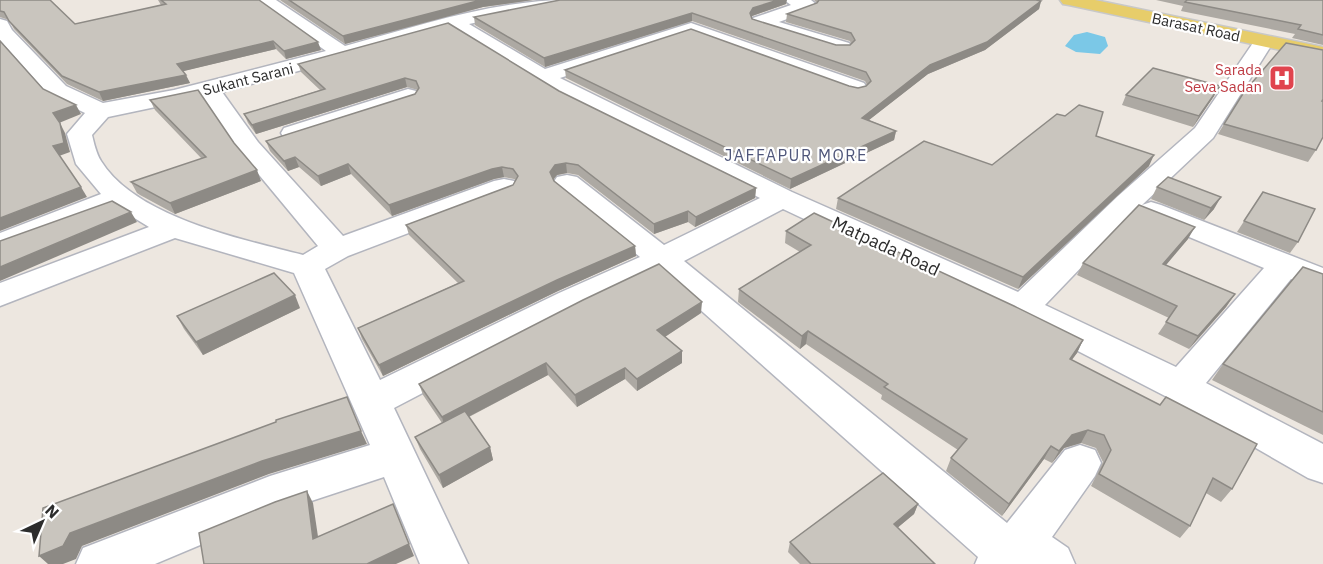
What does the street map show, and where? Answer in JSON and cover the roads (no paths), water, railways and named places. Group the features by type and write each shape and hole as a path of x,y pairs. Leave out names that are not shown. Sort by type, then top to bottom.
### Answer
{"main road":[{"name":"Barasat Road","path":"1069,0 1323,53"}],"street":[{"path":"267,0 342,53"},
{"name":"Sukant Sarani","path":"100,111 175,97 452,22 560,0"},
{"path":"793,0 808,5 760,22 842,47"},
{"name":"Matpada Road","path":"452,22 542,77 662,141 1022,308 1180,387 1323,465"},
{"path":"0,25 3,32 58,91 100,111 79,134 90,166 119,196 173,228 307,266 337,249 504,187"},
{"path":"542,77 691,29 856,88"},
{"path":"1022,308 1128,201 1204,133 1264,41"},
{"path":"209,88 249,147 337,249"},
{"path":"249,147 408,96"},
{"path":"567,183 1020,556 1080,463"},
{"path":"0,244 119,196"},
{"path":"371,402 782,198"},
{"path":"1128,201 1323,280"},
{"path":"0,296 173,228"},
{"path":"1180,387 1285,265"},
{"path":"307,266 396,455 444,564"},
{"path":"100,564 270,495 396,455"}],"water":[{"path":"1087,32 1105,37 1108,46 1100,54 1076,52 1065,46 1074,35"}],"place":[{"name":"Sarada Seva Sadan","path":"1282,78"}],"district":[{"name":"JAFFAPUR MORE","path":"796,155"}]}
